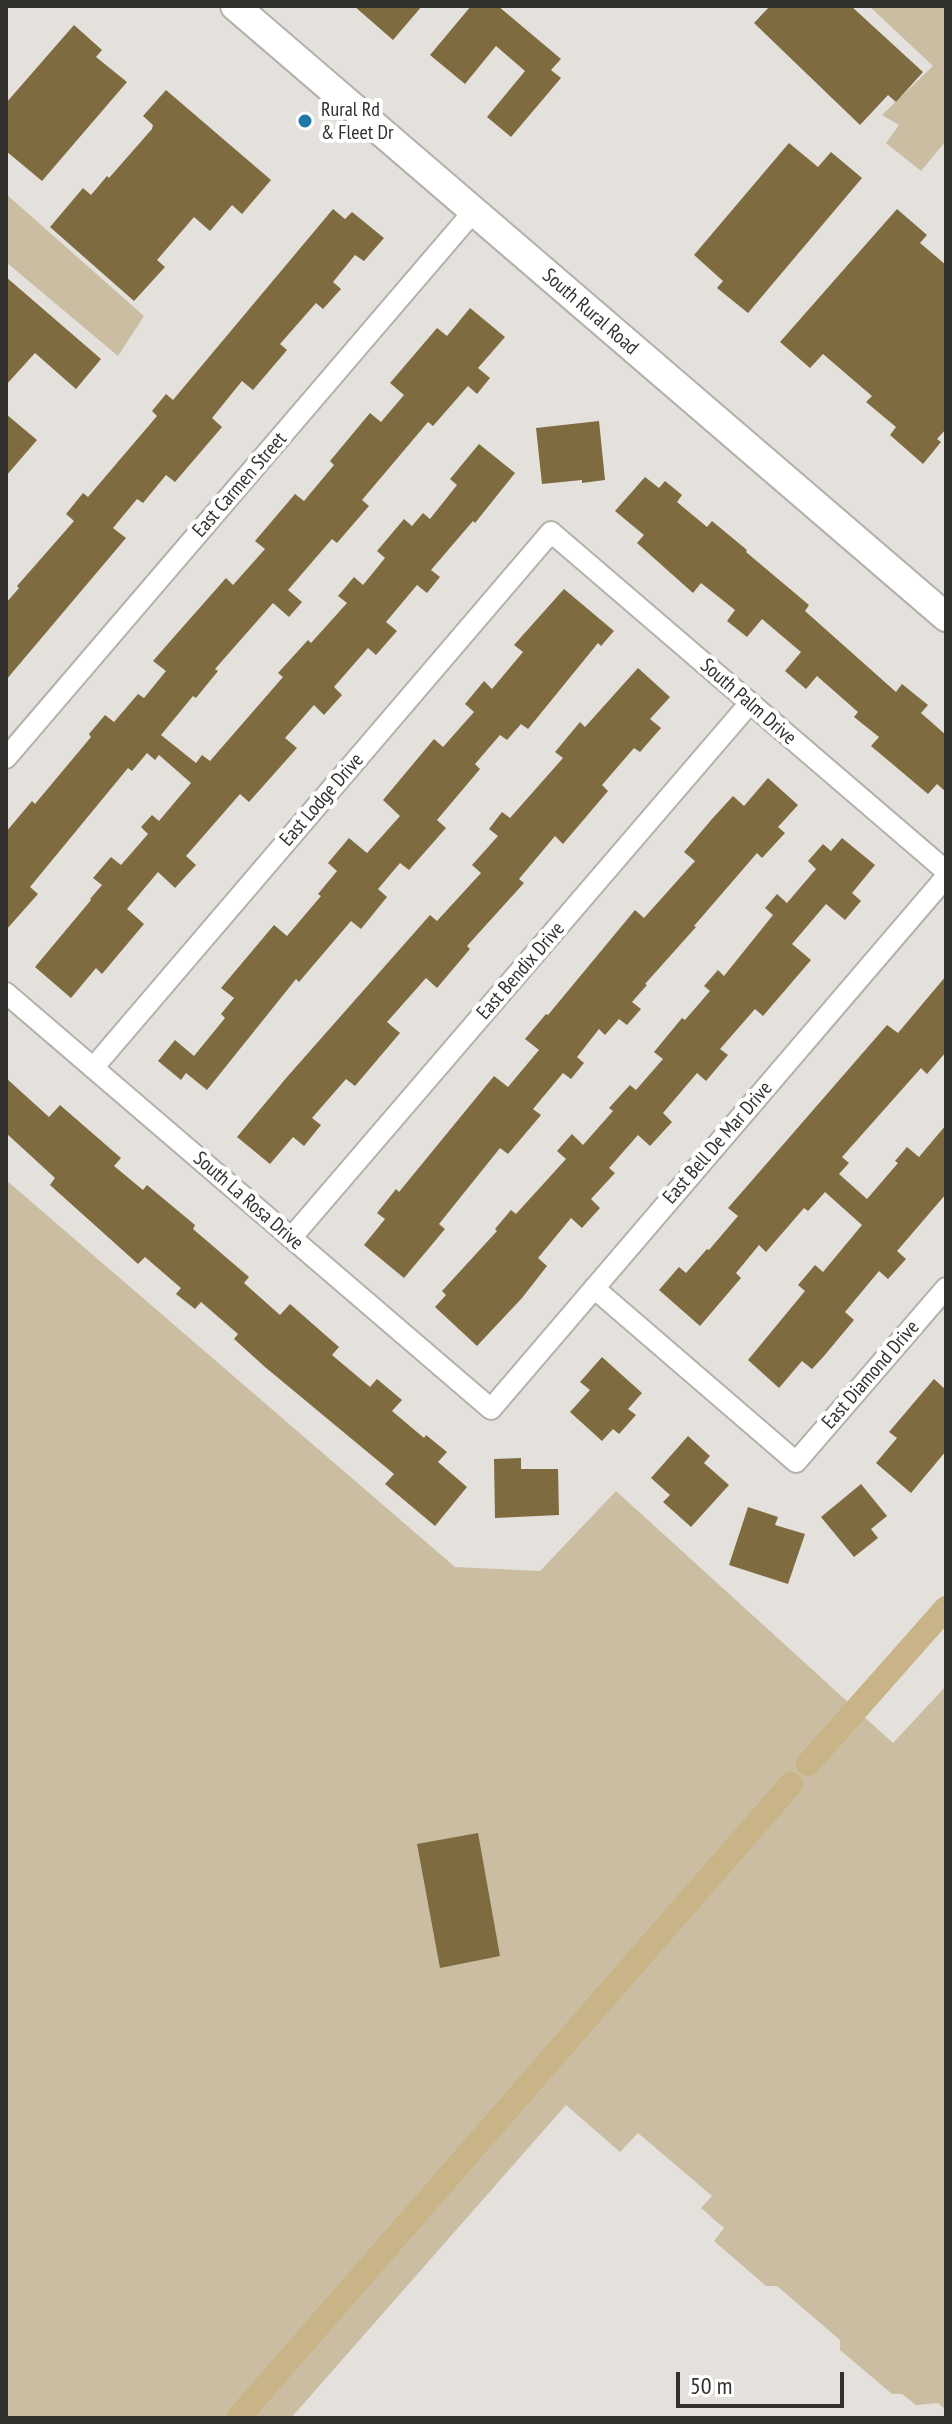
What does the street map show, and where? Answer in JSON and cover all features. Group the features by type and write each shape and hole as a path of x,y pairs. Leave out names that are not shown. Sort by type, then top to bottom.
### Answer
{"main road":[{"name":"South Rural Road","path":"235,6 946,617"}],"street":[{"name":"East Carmen Street","path":"6,758 473,212"},
{"name":"South Palm Drive","path":"551,532 946,874"},
{"name":"East Lodge Drive","path":"93,1068 551,532"},
{"name":"East Bendix Drive","path":"291,1238 750,703"},
{"name":"East Bell De Mar Drive","path":"491,1409 946,874"},
{"name":"South La Rosa Drive","path":"6,993 491,1409"},
{"name":"East Diamond Drive","path":"594,1288 796,1462 946,1288"}],"shaded area":[{"path":"869,6 946,6 946,141 921,171 886,143 899,125 882,115 933,66"},
{"path":"6,194 144,316 118,356 6,262"},
{"path":"6,1180 455,1567 540,1571 616,1491 893,1743 946,1686 946,2410 938,2403 916,2405 902,2394 892,2394 840,2350 840,2340 777,2286 766,2286 714,2241 724,2228 701,2208 712,2196 638,2133 620,2152 566,2105 291,2418 6,2418"}],"building":[{"path":"354,6 422,6 393,40"},
{"path":"471,6 498,6 561,59 551,70 561,78 511,137 487,117 525,71 496,46 465,84 430,55"},
{"path":"770,6 851,6 923,72 896,102 888,95 860,125 754,23"},
{"path":"74,25 102,50 96,57 127,82 42,181 6,151 6,103"},
{"path":"166,90 271,180 242,214 232,205 210,231 194,217 157,260 165,267 134,301 50,227 83,188 91,195 107,176 109,178 152,129 153,125 143,116"},
{"path":"789,143 818,167 831,152 862,178 748,313 717,288 723,281 694,255"},
{"path":"333,209 345,219 352,212 384,238 364,261 355,255 333,282 341,289 323,309 316,303 280,344 287,350 253,390 242,381 212,418 222,427 175,482 166,475 143,503 137,499 113,528 126,538 6,680 6,603 74,521 66,514 83,493 88,497 157,416 152,411 166,394 173,400"},
{"path":"897,209 927,235 920,243 946,265 946,429 937,439 941,442 923,464 890,435 896,427 866,402 872,396 823,354 810,368 780,342"},
{"path":"6,277 101,359 76,389 35,353 6,385"},
{"path":"470,308 505,337 478,368 490,378 477,394 468,386 433,426 428,422 362,500 369,506 337,543 332,539 288,590 302,602 289,617 273,603 215,669 218,671 196,698 193,696 161,735 196,763 202,755 210,761 283,677 278,673 308,640 311,643 347,603 338,596 354,577 363,585 385,558 377,551 404,519 412,526 423,513 430,519 457,485 450,479 479,444 515,473 475,523 473,521 431,570 440,577 427,593 417,585 386,622 397,631 376,655 368,648 334,687 342,695 324,715 314,705 285,738 297,748 249,802 240,794 186,856 196,865 175,888 158,872 127,909 144,924 102,974 96,968 71,998 35,967 102,885 93,878 111,857 121,865 148,834 141,827 152,815 159,821 191,783 159,755 155,760 147,753 132,771 128,768 30,887 38,894 6,930 6,832 32,801 35,804 91,737 89,734 105,715 114,722 138,694 144,698 166,671 153,661 226,578 233,585 265,549 255,541 295,494 304,501 334,465 330,461 370,413 381,422 404,395 390,383 437,328 447,336"},
{"path":"6,414 37,440 6,476"},
{"path":"599,421 605,480 542,484 536,428"},
{"path":"645,477 659,488 665,481 682,495 677,502 707,527 712,521 747,550 809,605 805,611 896,692 902,684 928,705 921,713 946,735 946,792 937,784 928,794 871,746 879,737 854,717 858,712 817,676 806,689 785,671 801,652 762,619 747,637 727,621 735,610 701,583 693,593 637,543 644,535 615,511"},
{"path":"564,589 614,631 601,646 598,643 528,729 521,724 507,740 500,735 475,764 480,769 437,820 446,828 409,870 400,863 378,889 387,897 361,929 351,921 299,982 296,979 207,1090 186,1073 181,1080 158,1061 175,1040 194,1056 225,1018 221,1014 234,998 221,988 274,925 287,936 321,896 318,894 337,871 328,863 349,838 367,853 400,816 383,800 434,739 443,747 474,712 465,704 484,681 492,689 523,652 514,645"},
{"path":"638,668 670,697 650,719 661,728 640,752 634,748 602,785 608,791 563,844 555,836 519,879 524,883 467,946 470,949 437,988 426,978 387,1022 400,1033 355,1086 346,1079 312,1118 321,1125 304,1146 293,1137 270,1164 237,1137 430,915 437,921 481,873 472,865 498,836 489,829 502,812 510,818 563,758 555,752 580,722 585,727"},
{"path":"768,778 798,805 778,827 785,833 762,858 757,853 645,984 632,1002 641,1009 627,1025 619,1019 605,1035 599,1029 577,1057 584,1063 571,1079 563,1073 533,1109 541,1115 508,1154 500,1148 439,1224 445,1229 404,1278 364,1245 385,1219 377,1213 396,1189 399,1192 494,1076 508,1087 539,1050 525,1039 635,910 644,918 695,861 684,852 712,819 733,796 744,806"},
{"path":"842,838 875,865 852,893 861,901 845,920 826,904 792,944 811,960 763,1016 755,1009 720,1049 728,1055 706,1081 697,1073 663,1113 672,1122 650,1146 638,1135 609,1168 615,1173 591,1199 600,1208 582,1228 571,1218 538,1258 547,1266 477,1346 435,1307 446,1295 442,1291 497,1231 495,1229 511,1210 516,1214 566,1159 557,1151 572,1134 583,1145 613,1111 609,1108 630,1085 636,1090 663,1059 654,1052 710,991 704,986 718,970 724,976 773,915 765,908 777,894 787,903 816,869 808,861 823,844 831,851"},
{"path":"946,976 946,1052 927,1074 921,1068 842,1157 849,1163 839,1174 867,1199 898,1163 895,1161 907,1147 919,1157 946,1125 946,1194 897,1251 906,1259 888,1279 879,1271 845,1312 854,1320 824,1356 812,1369 802,1361 779,1388 748,1360 805,1291 798,1285 815,1265 823,1272 862,1225 825,1192 808,1211 804,1208 766,1252 759,1245 736,1273 741,1278 700,1326 659,1290 679,1267 686,1273 709,1250 738,1216 728,1208 887,1025 898,1033"},
{"path":"6,1078 49,1117 60,1105 121,1158 114,1166 143,1190 147,1185 195,1225 193,1229 249,1277 244,1283 280,1315 290,1304 339,1347 332,1355 370,1387 377,1379 402,1400 392,1411 424,1438 426,1435 447,1452 438,1462 467,1487 435,1526 385,1484 394,1474 265,1367 234,1339 238,1334 201,1302 195,1309 176,1294 181,1288 145,1257 138,1264 50,1185 55,1178 6,1133"},
{"path":"602,1357 642,1393 628,1409 636,1415 619,1434 613,1429 602,1441 570,1412 590,1390 580,1382"},
{"path":"934,1379 946,1390 946,1451 911,1493 876,1463 897,1438 889,1432"},
{"path":"688,1436 710,1456 704,1463 729,1485 691,1527 663,1502 670,1495 651,1478"},
{"path":"521,1458 521,1469 558,1469 559,1515 495,1518 494,1459"},
{"path":"861,1484 887,1516 871,1529 878,1538 854,1557 821,1517"},
{"path":"748,1507 778,1517 775,1525 805,1534 788,1584 729,1565"},
{"path":"478,1833 500,1956 440,1968 417,1844"}],"waterway":[{"path":"808,1764 946,1608"},
{"path":"238,2418 791,1784"}],"place":[{"name":"Rural Rd & Fleet Dr","path":"305,121"}]}
